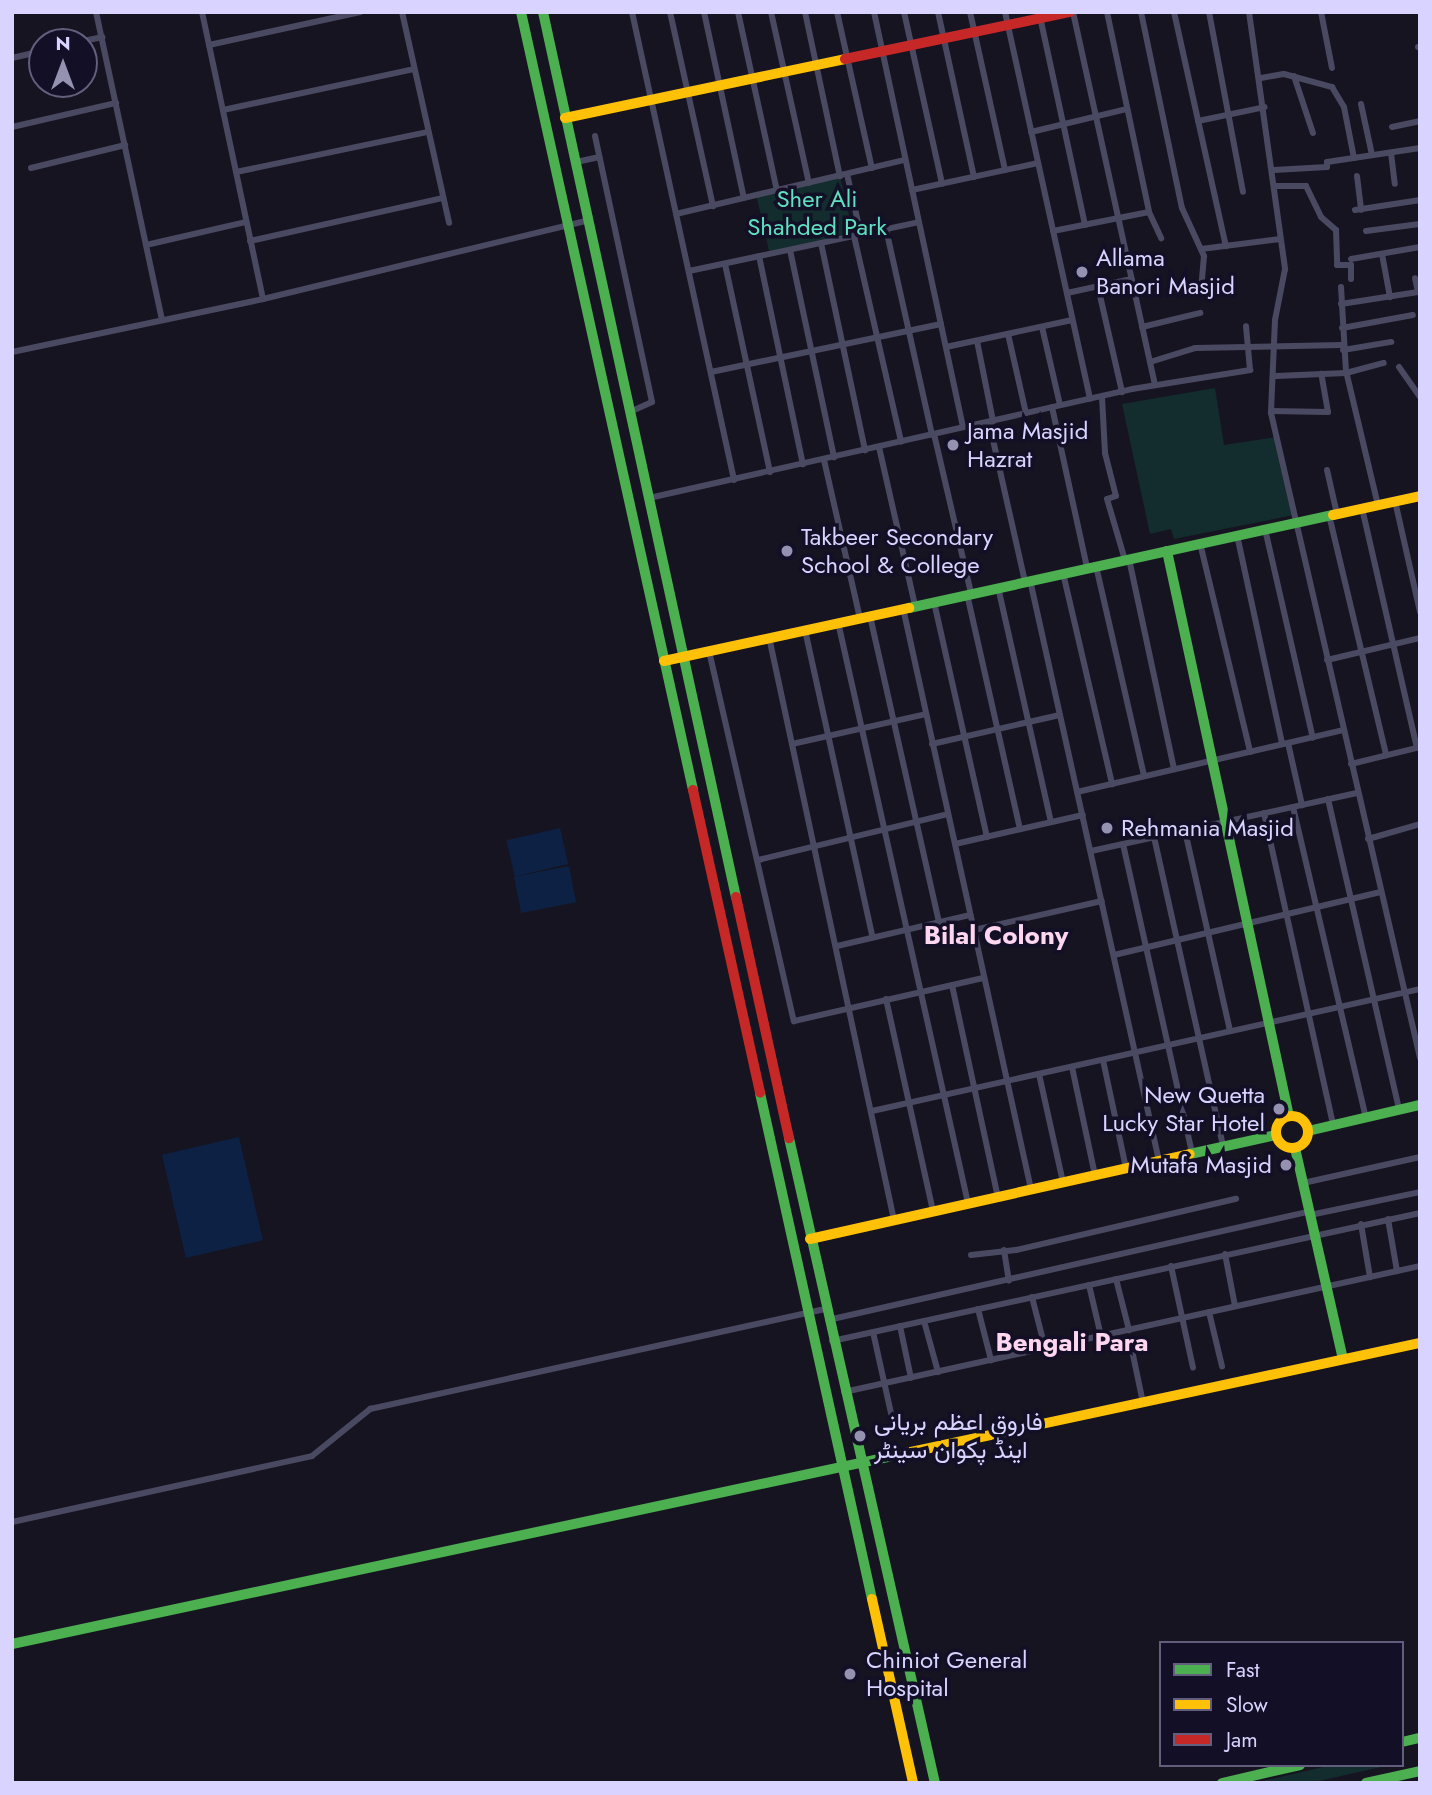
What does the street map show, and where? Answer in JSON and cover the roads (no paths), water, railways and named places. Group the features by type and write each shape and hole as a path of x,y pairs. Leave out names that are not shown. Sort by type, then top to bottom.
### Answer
{"street":[{"path":"96,12 162,320"},
{"path":"202,12 263,299"},
{"path":"209,46 360,12"},
{"path":"402,12 449,223"},
{"path":"521,12 913,1783"},
{"path":"543,12 588,159 652,402 649,408 634,411"},
{"path":"632,12 734,480"},
{"path":"670,12 713,206"},
{"path":"704,12 744,198"},
{"path":"738,12 777,191"},
{"path":"771,12 809,183"},
{"path":"804,12 844,175 901,442"},
{"path":"837,12 872,169"},
{"path":"874,12 885,52 905,160 963,428"},
{"path":"904,12 942,184"},
{"path":"938,12 974,177"},
{"path":"970,12 1005,170"},
{"path":"1005,12 1090,399"},
{"path":"575,115 1008,26 1040,15 1072,12 1155,384"},
{"path":"1107,12 1149,212 1161,238"},
{"path":"1141,12 1182,208 1201,249 1202,281"},
{"path":"1174,12 1226,246"},
{"path":"1209,12 1231,114 1243,192"},
{"path":"1249,12 1274,170 1285,269 1271,411 1420,1058"},
{"path":"1321,12 1332,68"},
{"path":"1040,15 1085,225"},
{"path":"98,38 102,37"},
{"path":"223,110 414,69"},
{"path":"1261,78 1294,76 1327,84 1336,93 1354,158"},
{"path":"1294,76 1313,133"},
{"path":"12,127 116,103"},
{"path":"1361,104 1371,155"},
{"path":"1198,121 1265,107"},
{"path":"1031,131 1127,109"},
{"path":"1392,127 1420,121"},
{"path":"236,172 427,132"},
{"path":"595,136 588,159 589,220 634,411 649,498 832,1341 935,1783"},
{"path":"31,168 125,145"},
{"path":"1274,170 1328,167 1328,162 1419,148 1420,155"},
{"path":"1391,153 1395,184"},
{"path":"676,214 905,160"},
{"path":"912,190 1038,163"},
{"path":"1357,176 1358,210 1420,200"},
{"path":"1276,186 1306,186 1321,217 1336,229 1337,265 1351,265 1351,278"},
{"path":"250,241 443,198"},
{"path":"1053,231 1149,212"},
{"path":"12,352 263,299 589,220"},
{"path":"146,245 246,222"},
{"path":"689,271 919,222"},
{"path":"1366,231 1420,224"},
{"path":"886,229 1020,829"},
{"path":"1201,249 1280,239"},
{"path":"821,243 865,450"},
{"path":"1351,259 1420,247"},
{"path":"790,250 834,457"},
{"path":"1382,254 1390,297"},
{"path":"759,256 803,464"},
{"path":"725,264 770,472"},
{"path":"1341,304 1419,292 1415,278"},
{"path":"1067,293 1131,279"},
{"path":"1098,287 1122,392"},
{"path":"1340,287 1346,373 1378,505"},
{"path":"1142,327 1200,313"},
{"path":"1342,328 1413,315"},
{"path":"946,348 1072,320"},
{"path":"710,372 941,324"},
{"path":"649,498 1155,384 1250,370 1246,326"},
{"path":"1042,327 1091,567 1144,776"},
{"path":"1008,334 1026,413"},
{"path":"977,341 991,421 1083,815 1159,1161"},
{"path":"1150,362 1195,348 1343,348 1391,342"},
{"path":"1276,376 1346,373 1384,363"},
{"path":"1399,367 1420,397"},
{"path":"1271,411 1328,412 1321,374"},
{"path":"1102,397 1105,453 1116,496 1107,499 1127,559 1174,769"},
{"path":"879,447 915,606"},
{"path":"824,460 894,721 939,923"},
{"path":"1327,470 1333,514 1386,755"},
{"path":"664,662 1420,496"},
{"path":"1395,501 1420,612"},
{"path":"1351,764 1418,747 1362,508"},
{"path":"1265,529 1313,738"},
{"path":"1237,535 1285,744 1302,805"},
{"path":"1200,543 1250,752"},
{"path":"1167,551 1289,1116"},
{"path":"1063,573 1112,784"},
{"path":"998,587 1051,822"},
{"path":"933,602 986,837"},
{"path":"902,608 1031,1189"},
{"path":"838,622 968,1203"},
{"path":"805,630 873,938"},
{"path":"769,638 851,1007 894,1220"},
{"path":"1327,660 1420,638"},
{"path":"709,651 794,1021 984,978"},
{"path":"792,744 926,713"},
{"path":"933,744 1060,715"},
{"path":"1077,792 1343,730"},
{"path":"1091,851 1357,793"},
{"path":"1328,799 1399,1110"},
{"path":"1293,807 1366,1118"},
{"path":"1264,813 1334,1125"},
{"path":"758,860 948,814"},
{"path":"955,844 1083,815"},
{"path":"1368,839 1420,824"},
{"path":"1185,831 1230,1031"},
{"path":"1154,837 1223,1146"},
{"path":"1123,844 1192,1153"},
{"path":"1114,955 1381,892"},
{"path":"974,930 1102,901"},
{"path":"837,946 970,915"},
{"path":"952,985 998,1197"},
{"path":"872,1111 1420,989"},
{"path":"886,999 933,1211"},
{"path":"1103,1060 1126,1168"},
{"path":"1072,1067 1095,1175"},
{"path":"1039,1074 1063,1182"},
{"path":"1295,1148 1308,1131 1420,1105"},
{"path":"1295,1148 1280,1143 1276,1135 1279,1122 1289,1116 1299,1117 1308,1131"},
{"path":"810,1239 1276,1135"},
{"path":"1295,1148 1343,1359"},
{"path":"1303,1182 1420,1157"},
{"path":"828,1321 1310,1213 1420,1192"},
{"path":"971,1255 1236,1199"},
{"path":"832,1341 1420,1213"},
{"path":"1388,1219 1397,1271"},
{"path":"1361,1224 1370,1277"},
{"path":"1004,1250 1009,1281"},
{"path":"1225,1254 1235,1306"},
{"path":"1171,1266 1193,1368"},
{"path":"844,1392 1420,1266"},
{"path":"1116,1279 1129,1330"},
{"path":"1089,1285 1101,1336"},
{"path":"1032,1297 1045,1348"},
{"path":"12,1522 312,1456 370,1409 826,1309"},
{"path":"978,1309 991,1360"},
{"path":"1209,1312 1222,1366"},
{"path":"924,1321 938,1372"},
{"path":"900,1326 911,1378"},
{"path":"873,1332 894,1427"},
{"path":"12,1644 860,1465 1420,1343"},
{"path":"1133,1355 1143,1403"},
{"path":"1222,1783 1291,1767"},
{"path":"1366,1783 1420,1771"}],"water":[{"path":"560,828 568,864 515,876 506,840"},
{"path":"569,866 576,902 521,913 514,877"},
{"path":"239,1137 263,1240 186,1258 162,1155"}],"place":[{"name":"Allama Banori Masjid","path":"1082,272"},
{"name":"Jama Masjid Hazrat","path":"953,445"},
{"name":"Takbeer Secondary School & College","path":"787,551"},
{"name":"Rehmania Masjid","path":"1107,828"},
{"name":"New Quetta Lucky Star Hotel","path":"1279,1109"},
{"name":"Mutafa Masjid","path":"1286,1165"},
{"name":"فاروق اعظم بریانی اینڈ پکوان سینٹر","path":"860,1436"},
{"name":"Chiniot General Hospital","path":"850,1674"}],"district":[{"name":"Bilal Colony","path":"996,936"},
{"name":"Bengali Para","path":"1072,1343"}],"park label":[{"name":"Sher Ali Shahded Park","path":"817,213"}]}
